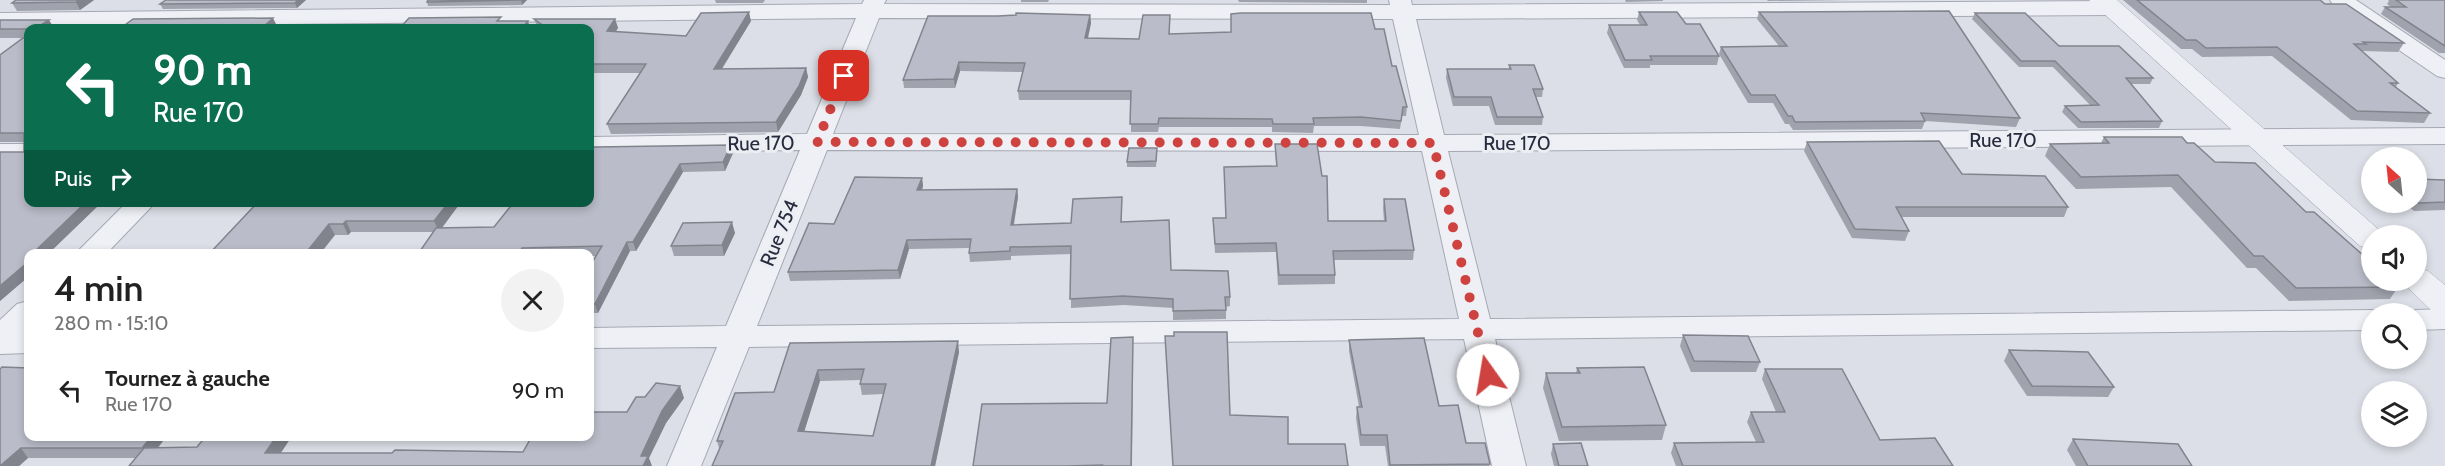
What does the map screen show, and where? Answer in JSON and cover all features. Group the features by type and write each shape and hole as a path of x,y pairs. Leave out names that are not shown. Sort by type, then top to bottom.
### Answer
{"street":[{"path":"333,23 358,0"},
{"path":"2340,0 2445,71"},
{"path":"0,20 333,23 873,5 2106,4 2361,229"},
{"name":"Rue 754","path":"684,466 873,5"},
{"path":"1401,6 1509,466"},
{"name":"Rue 170","path":"594,145 817,142 1433,143 2445,136"},
{"path":"0,152 24,152"},
{"path":"94,249 138,207"},
{"path":"2427,288 2445,304"},
{"path":"0,338 24,315"},
{"path":"2427,320 2445,319"},
{"path":"594,338 2361,320"},
{"path":"0,343 24,343"}],"building":[{"path":"16,0 79,0 76,2 12,3"},
{"path":"166,0 298,0 295,3 160,4"},
{"path":"428,0 521,0 427,2"},
{"path":"2137,0 2320,0 2325,4 2346,4 2404,43 2363,42 2366,44 2354,44 2398,83 2390,83 2430,113 2357,111 2277,47 2206,48 2196,40 2186,40"},
{"path":"2396,0 2445,0 2445,46 2385,7 2406,7"},
{"path":"1949,11 2020,118 1921,113 1925,121 1795,122 1792,116 1788,116 1775,95 1751,95 1721,47 1787,46 1759,12"},
{"path":"749,12 714,69 806,68 799,86 776,122 607,124 646,64 594,64 594,24 541,24 534,19 615,19 607,31 686,36 701,13"},
{"path":"1639,12 1677,12 1686,24 1700,24 1719,56 1650,56 1652,60 1625,60 1609,25 1647,25"},
{"path":"1016,13 1090,15 1085,38 1139,39 1143,15 1170,15 1169,34 1231,32 1231,14 1371,13 1375,29 1384,29 1392,66 1396,66 1407,107 1403,107 1401,121 1361,117 1313,118 1314,124 1273,124 1272,119 1159,118 1158,124 1130,124 1131,91 1018,91 1025,63 959,62 954,79 903,80 928,16 998,16 1016,15"},
{"path":"1975,13 2025,13 2059,46 2119,46 2153,78 2126,78 2162,121 2081,122 2065,106 2099,105 2055,61 2021,61"},
{"path":"501,17 497,21 528,21 525,24 404,24 409,18"},
{"path":"273,18 266,24 126,24 133,19"},
{"path":"0,20 49,20 42,24 24,24 24,29 0,29"},
{"path":"24,38 24,133 0,133 0,55"},
{"path":"1509,65 1534,65 1543,89 1533,89 1543,117 1497,117 1491,97 1454,97 1447,69 1511,69"},
{"path":"2104,137 2182,137 2187,143 2194,143 2215,162 2255,163 2306,212 2314,212 2361,253 2361,287 2296,288 2263,256 2254,256 2178,175 2081,177 2050,144 2109,143"},
{"path":"1939,141 1962,174 2045,176 2068,207 1896,207 1909,231 1855,229 1807,142"},
{"path":"1275,144 1317,144 1322,176 1327,176 1328,221 1386,221 1384,199 1405,199 1414,250 1333,251 1335,275 1279,275 1276,243 1215,244 1213,218 1226,218 1224,167 1277,166"},
{"path":"731,145 723,162 680,164 633,242 627,242 595,304 594,259 602,246 421,249 436,228 494,227 510,207 594,207 594,147"},
{"path":"1129,148 1157,148 1156,161 1127,162"},
{"path":"0,152 24,152 24,207 81,207 37,249 24,249 24,265 0,286"},
{"path":"855,177 922,178 917,190 1017,189 1011,225 1071,223 1073,199 1122,197 1121,222 1169,220 1171,270 1228,271 1230,297 1225,297 1226,310 1173,311 1173,299 1123,296 1070,299 1071,246 1010,247 1010,251 969,253 971,239 907,240 898,270 788,272 809,223 834,224"},
{"path":"2427,179 2445,180 2445,202 2427,203"},
{"path":"253,207 445,207 434,221 346,221 343,224 329,224 309,249 214,249"},
{"path":"732,222 722,245 671,246 683,223"},
{"path":"1174,332 1227,332 1230,415 1288,417 1288,444 1345,444 1348,466 1173,466 1165,336 1174,336"},
{"path":"1683,335 1748,336 1760,362 1694,361"},
{"path":"1133,337 1131,466 973,466 982,404 1107,403 1111,338"},
{"path":"1424,338 1439,406 1458,405 1466,443 1485,443 1490,464 1390,465 1387,435 1361,435 1357,407 1362,407 1349,340"},
{"path":"958,341 931,466 712,466 723,441 717,441 735,393 774,392 790,343","holes":["864,369 860,384 886,384 873,436 798,431 818,370"]},
{"path":"2009,350 2088,352 2114,387 2032,386"},
{"path":"2,367 24,368 24,441 148,441 142,448 21,448 0,466 0,369"},
{"path":"1644,367 1666,425 1562,427 1546,373 1580,373 1577,368"},
{"path":"1765,369 1842,369 1880,440 1935,438 1953,466 1683,466 1674,443 1764,442 1751,412 1785,412"},
{"path":"656,383 680,386 662,411 641,456 648,456 643,466 129,466 144,448 197,447 202,441 273,441 265,453 392,453 395,450 523,452 529,441 594,441 594,412 627,412 636,397 645,397"},
{"path":"2073,439 2178,444 2192,466 2088,466"},
{"path":"1581,443 1588,466 1559,466 1553,444"}],"route":[{"path":"844,76 817,142 1433,143 1488,375"}]}
